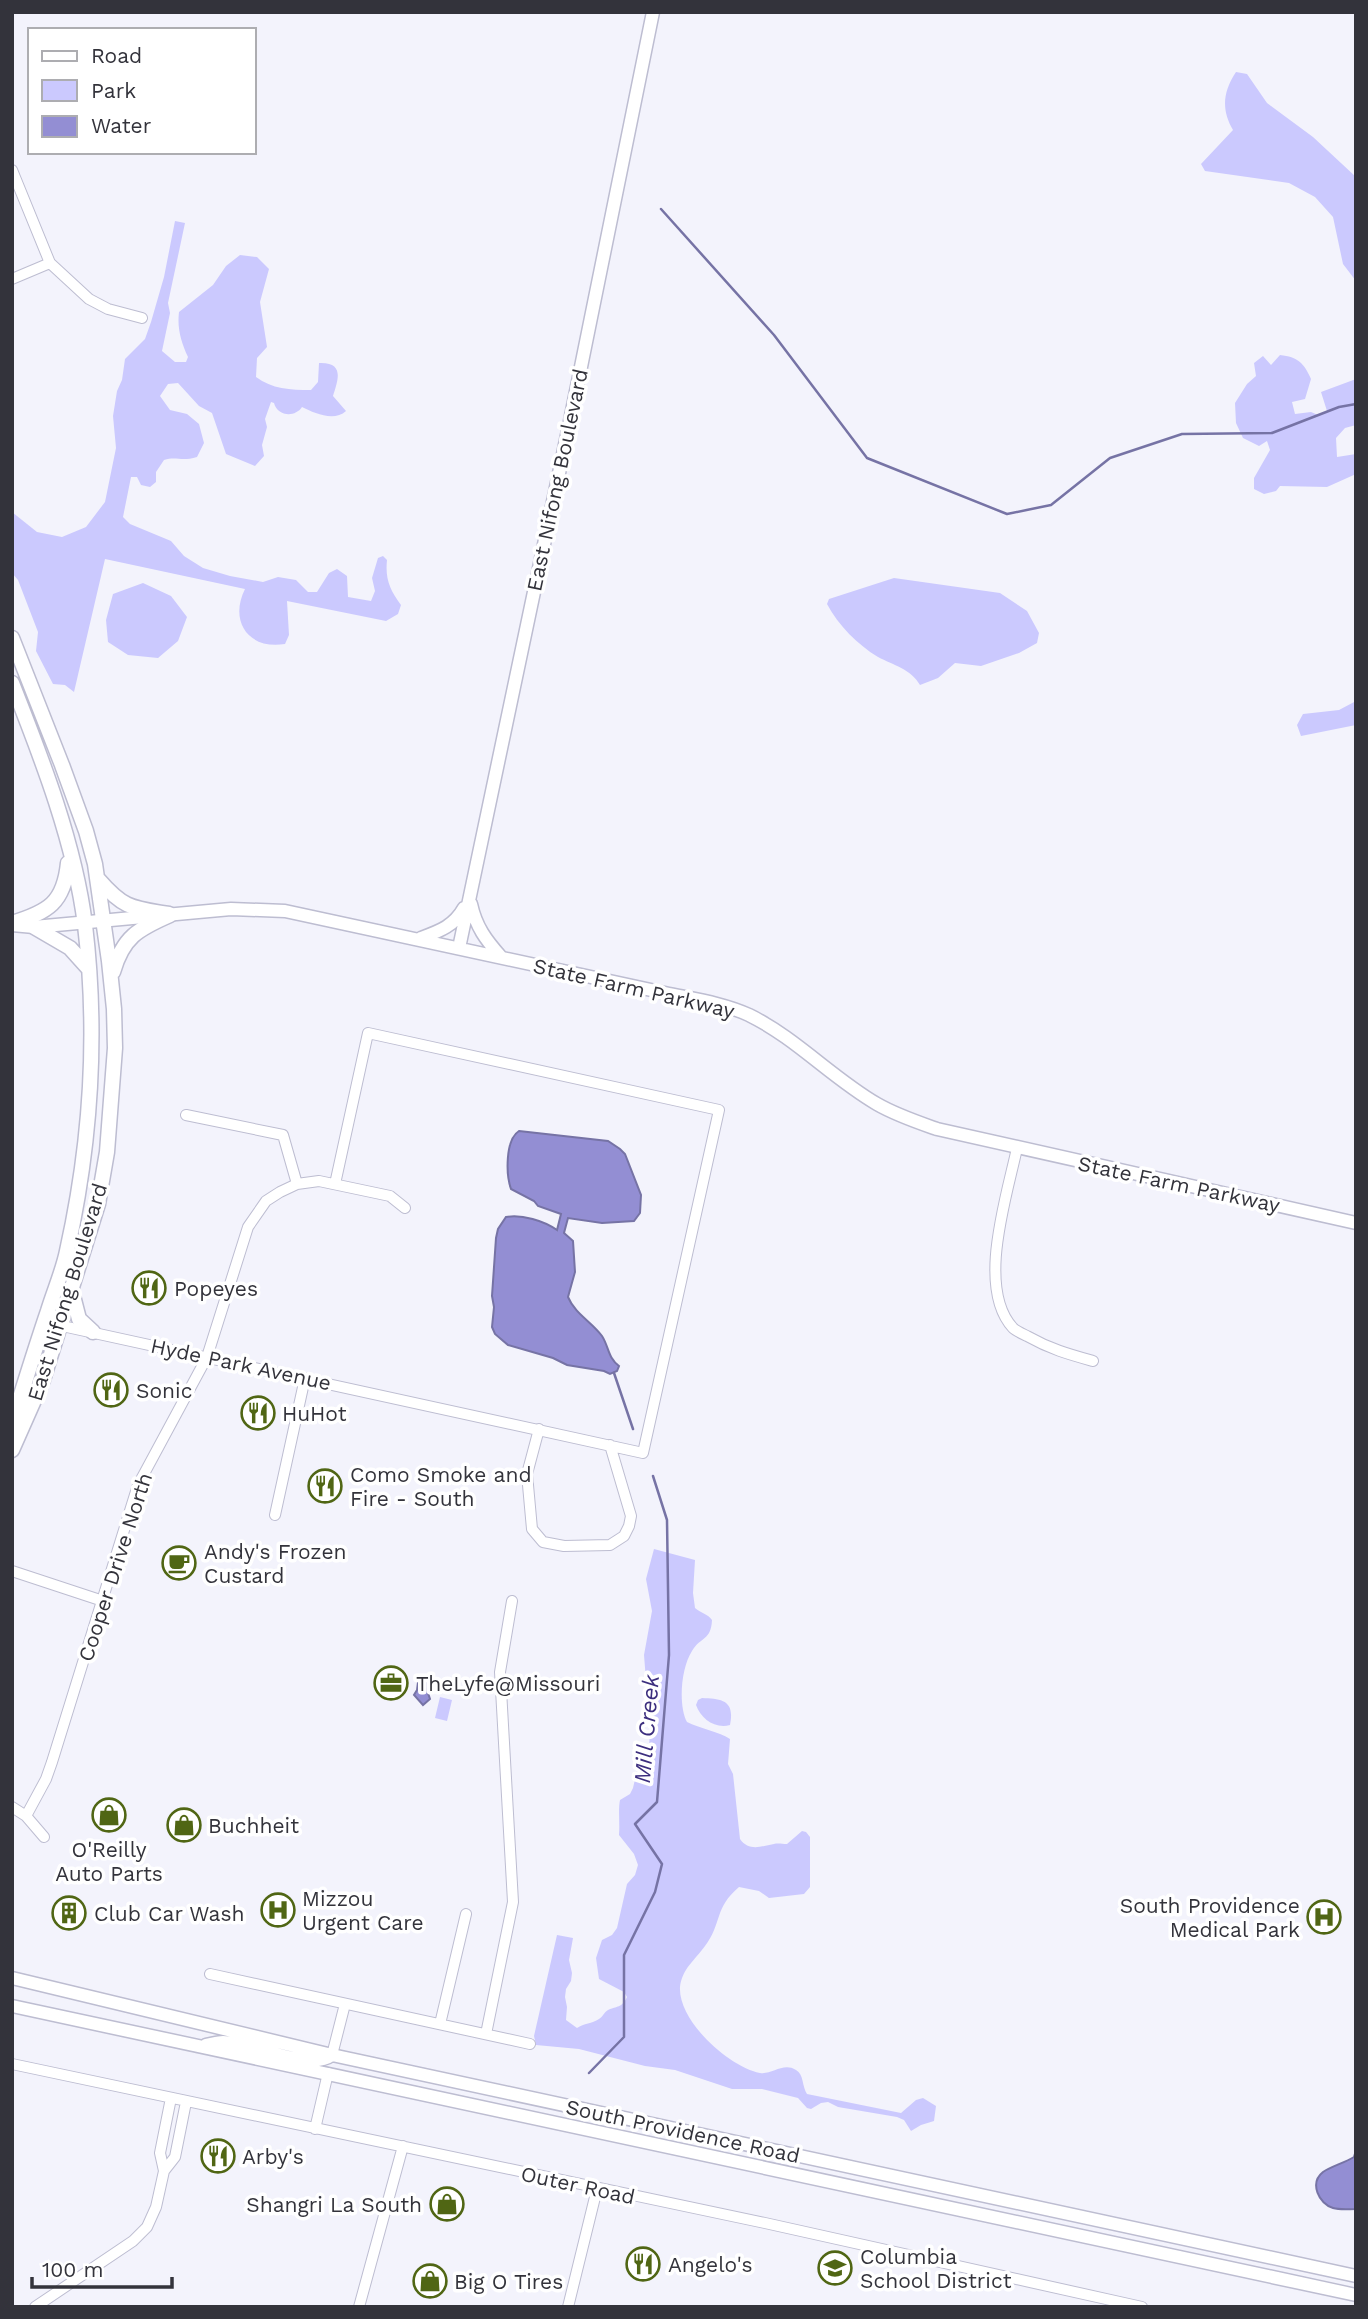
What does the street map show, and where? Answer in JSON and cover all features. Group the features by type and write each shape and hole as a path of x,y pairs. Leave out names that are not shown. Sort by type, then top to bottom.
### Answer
{"main road":[{"name":"East Nifong Boulevard","path":"459,948 653,12"},
{"name":"East Nifong Boulevard","path":"12,638 86,831 98,878 111,980 115,1048 107,1152 98,1204 43,1380 12,1450"},
{"name":"East Nifong Boulevard","path":"12,683 46,769 69,851 85,923 92,1043 88,1137 67,1253 12,1430"},
{"path":"12,924 42,914 54,904 63,890 67,876 69,851"},
{"path":"98,878 120,902 131,908 170,915"},
{"path":"419,939 443,930 457,921 470,898"},
{"path":"470,898 474,921 480,933 502,957"},
{"name":"State Farm Parkway","path":"12,924 34,927 231,909 285,911 715,1004 747,1014 780,1033 876,1104 937,1129 1356,1223"},
{"path":"111,980 123,946 132,936 146,925 170,915"},
{"path":"34,927 70,948 89,968"},
{"path":"72,1287 76,1313 93,1332"},
{"name":"South Providence Road","path":"12,1978 332,2055 1356,2276"},
{"name":"South Providence Road","path":"12,2006 1356,2295"},
{"path":"199,2046 223,2042 307,2060 326,2059 332,2055"},
{"path":"328,2073 339,2066 435,2086 454,2081"}],"street":[{"path":"12,170 50,263 89,299 108,309 142,317"},
{"path":"12,279 50,263"},
{"name":"Hyde Park Avenue","path":"44,1322 643,1453 719,1110 368,1033 335,1184"},
{"path":"186,1115 283,1135 297,1184 319,1181 390,1196 405,1209"},
{"path":"1017,1149 997,1242 994,1275 1000,1303 1013,1328 1050,1349 1093,1360"},
{"name":"Cooper Drive North","path":"26,1816 46,1779 138,1485 207,1357 248,1227 266,1201 297,1184"},
{"path":"275,1516 305,1378"},
{"path":"539,1429 527,1474 532,1529 543,1542 564,1546 610,1545 624,1536 631,1516 610,1445"},
{"path":"12,1572 103,1601"},
{"path":"486,2034 513,1902 500,1672 512,1601"},
{"path":"12,1807 26,1816 44,1837"},
{"path":"440,2024 466,1913"},
{"path":"210,1973 530,2044"},
{"path":"332,2055 345,2004"},
{"name":"Outer Road","path":"12,2064 765,2223 1142,2307"},
{"path":"315,2129 328,2073"},
{"path":"164,2171 160,2153 170,2098"},
{"path":"35,2307 140,2235 154,2213 164,2171 175,2157 186,2102"},
{"path":"359,2307 403,2146"},
{"path":"568,2307 597,2189"}],"green space":[{"path":"1236,72 1247,74 1267,103 1313,137 1356,177 1356,281 1343,264 1333,217 1315,197 1289,183 1205,171 1201,164 1233,130 1225,101 1228,87"},
{"path":"175,221 185,223 168,303 170,313 162,351 175,362 186,362 188,357 180,335 179,312 213,285 226,266 240,255 257,257 269,269 260,302 267,347 257,358 256,377 282,388 311,390 318,382 319,363 333,365 338,373 333,396 346,411 330,416 302,407 295,413 286,414 271,402 265,419 267,427 262,445 264,456 255,466 226,454 212,413 199,406 178,383 168,384 160,396 170,410 187,414 199,424 204,443 197,457 164,460 156,472 156,482 150,487 141,485 137,477 131,477 123,517 130,524 171,541 184,556 203,568 263,582 278,577 296,580 308,592 317,592 329,573 337,569 347,576 348,597 371,601 375,591 372,578 378,558 383,556 387,560 389,584 401,605 398,614 386,621 287,601 289,635 285,644 272,645 252,638 245,631 239,612 245,589 105,559 74,692 65,685 53,684 36,651 38,632 18,580 12,573 12,512 37,532 62,537 86,527 105,502 116,448 113,416 117,391 122,380 125,359 145,339 151,322 164,277"},
{"path":"1280,355 1300,362 1311,379 1305,399 1292,402 1295,414 1311,412 1318,415 1327,411 1321,392 1356,379 1356,425 1345,428 1336,438 1337,457 1356,454 1356,474 1327,487 1280,486 1276,491 1264,494 1254,489 1254,478 1270,450 1267,441 1259,446 1243,438 1236,423 1235,403 1247,384 1256,376 1254,363 1263,356 1271,365"},
{"path":"894,578 1000,593 1027,611 1039,633 1037,643 1019,653 981,666 955,663 938,678 920,685 907,671 878,657 856,640 827,604 829,599"},
{"path":"143,583 171,596 187,617 178,641 158,658 128,655 108,642 106,620 113,594"},
{"path":"1356,701 1356,725 1301,736 1297,725 1303,714 1339,710"},
{"path":"654,1549 695,1560 695,1608 712,1620 710,1632 695,1646 688,1658 683,1676 682,1706 687,1722 730,1739 728,1764 733,1774 740,1839 747,1846 756,1847 787,1844 802,1831 810,1837 810,1887 804,1894 769,1898 759,1891 739,1887 726,1902 710,1938 681,1981 682,2000 687,2014 696,2028 721,2052 748,2069 764,2073 791,2068 800,2074 807,2094 901,2113 916,2100 923,2098 936,2106 934,2121 911,2131 904,2120 897,2117 838,2107 828,2102 811,2109 798,2098 762,2089 732,2089 675,2070 645,2066 579,2049 536,2045 534,2036 557,1935 573,1938 569,1960 571,1981 565,1997 566,2020 577,2028 594,2022 608,2010 621,2005 627,1997 624,1992 599,1979 596,1958 602,1940 612,1935 617,1928 627,1884 635,1875 638,1865 634,1854 619,1835 619,1808 620,1800 630,1794 633,1788 639,1762 649,1747 644,1655 652,1611 646,1579"},
{"path":"440,1697 452,1700 447,1721 435,1718"},
{"path":"702,1698 725,1702 731,1710 730,1725 719,1726 705,1719 696,1705"}],"water":[{"path":"519,1131 608,1141 625,1154 641,1195 640,1213 634,1221 602,1223 568,1218 564,1233 573,1241 575,1272 568,1297 602,1336 619,1366 617,1371 610,1374 567,1365 553,1358 508,1345 495,1334 492,1327 498,1229 506,1217 512,1216 533,1219 557,1230 561,1214 538,1206 511,1189 508,1175 509,1150"},
{"path":"426,1679 430,1681 427,1690 430,1699 423,1705 414,1695 418,1682"},
{"path":"1356,2150 1356,2209 1328,2206 1320,2198 1316,2187 1319,2177 1323,2172 1354,2157"}],"waterway":[{"path":"661,209 774,335 867,458 1007,514 1051,505 1110,458 1182,434 1272,433 1339,407 1356,404"},
{"name":"Mill Creek","path":"614,1373 633,1429"},
{"name":"Mill Creek","path":"589,2073 624,2037 624,1955 655,1892 662,1864 635,1824 657,1802 669,1655 667,1520 653,1476"}],"place":[{"name":"Popeyes","path":"149,1288"},
{"name":"Sonic","path":"111,1390"},
{"name":"HuHot","path":"258,1413"},
{"name":"Como Smoke and Fire - South","path":"325,1486"},
{"name":"Andy's Frozen Custard","path":"179,1563"},
{"name":"TheLyfe@Missouri","path":"391,1683"},
{"name":"O'Reilly Auto Parts","path":"109,1815"},
{"name":"Buchheit","path":"184,1825"},
{"name":"Mizzou Urgent Care","path":"278,1910"},
{"name":"Club Car Wash","path":"69,1913"},
{"name":"South Providence Medical Park","path":"1324,1917"},
{"name":"Arby's","path":"218,2156"},
{"name":"Shangri La South","path":"447,2204"},
{"name":"Angelo's","path":"643,2264"},
{"name":"Columbia School District","path":"835,2268"},
{"name":"Big O Tires","path":"430,2281"}]}
